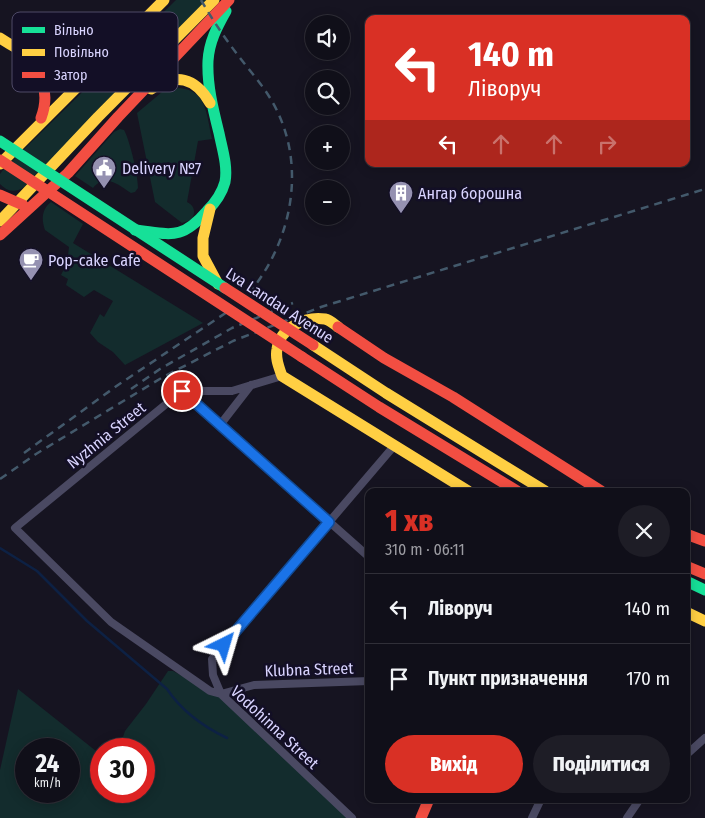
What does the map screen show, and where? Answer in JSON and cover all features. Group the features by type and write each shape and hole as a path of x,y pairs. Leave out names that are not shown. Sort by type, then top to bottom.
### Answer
{"main road":[{"path":"152,12 164,0"},
{"path":"178,36 214,0"},
{"path":"178,54 229,0"},
{"path":"135,230 178,234 189,228 210,209 222,190 226,178 225,165 208,74 208,53 217,25 235,0"},
{"path":"0,38 12,46"},
{"path":"178,79 187,80 199,86 214,109"},
{"path":"37,126 46,105 45,92"},
{"path":"0,162 71,92"},
{"path":"0,222 123,92"},
{"path":"1,234 68,173 142,92"},
{"path":"118,117 148,92"},
{"name":"Lva Landau Avenue","path":"0,141 386,393 540,488"},
{"name":"Lva Landau Avenue","path":"0,162 379,407 513,488"},
{"path":"3,197 18,197 28,192"},
{"path":"3,197 28,205 42,198"},
{"path":"210,209 203,238 203,256 218,284"},
{"path":"463,488 282,376 277,365 276,350 283,335 302,320 327,319 384,358 453,397 596,488"},
{"path":"690,536 705,542"},
{"path":"690,568 705,574"},
{"path":"690,583 705,590"},
{"path":"690,614 705,621"},
{"path":"422,818 428,803"}],"street":[{"path":"182,391 232,391 282,376"},
{"path":"220,425 251,385"},
{"path":"182,391 365,554"},
{"name":"Nyzhnia Street","path":"14,528 182,391"},
{"path":"221,694 213,674 212,659 394,446"},
{"name":"Vodohinna Street","path":"14,528 111,622 210,691 221,694 352,818"},
{"name":"Klubna Street","path":"221,694 254,685 365,681"},
{"path":"690,751 705,738"},
{"path":"532,818 539,803"},
{"path":"627,818 635,803"}],"green space":[{"path":"176,0 208,0 178,30 178,12 164,12"},
{"path":"178,88 193,92 203,103 212,139 198,141 187,202 194,210 191,220 182,223 155,202 137,113 162,92 178,92"},
{"path":"82,92 117,92 24,187 12,191 6,189 0,184 0,174"},
{"path":"120,129 124,130 133,158 138,188 135,192 131,193 117,184 107,181 103,181 93,188 75,176 114,132"},
{"path":"51,202 83,224 73,243 203,323 125,365 90,333 100,314 104,317 113,301 94,290 84,297 66,285 68,279 61,275 64,269 67,270 69,266 67,264 69,247 45,230 43,214"},
{"path":"168,671 173,671 210,691 221,694 352,818 0,818 0,770 18,689 80,738 15,738 15,803 80,803 80,738 90,746 90,803 155,803 155,738 123,738 125,731"}],"waterway":[{"path":"0,548 37,571 87,621 167,689 186,711 210,729 227,738"}],"railway":[{"path":"201,0 273,103 284,128 290,153 292,180 290,206 283,232 273,256 260,279 243,300"},
{"path":"0,479 36,454 163,377 233,341 321,307 705,189"},
{"path":"131,389 160,369 232,328 293,303"},
{"path":"24,453 118,385 230,310"}],"traffic: fast":[{"path":"135,230 167,234 182,231 198,221 213,205 222,190 226,176 225,163 211,97 208,61 212,41 226,11"},
{"path":"0,141 225,288"},
{"path":"690,583 705,590"}],"traffic: slow":[{"path":"152,12 164,0"},
{"path":"178,36 214,0"},
{"path":"0,38 12,45"},
{"path":"178,80 184,80 198,88 210,103"},
{"path":"0,164 72,92"},
{"path":"0,221 123,92"},
{"path":"210,209 203,238 203,256 218,284"},
{"path":"338,327 327,320 309,319 288,329 279,342 277,349 277,360 282,376 463,488"},
{"path":"313,345 386,393 540,488"},
{"path":"690,614 705,621"}],"traffic: jam":[{"path":"178,54 229,0"},
{"path":"41,118 44,108 44,92"},
{"path":"0,235 68,173 142,92"},
{"path":"0,160 302,357"},
{"path":"0,195 23,205"},
{"path":"225,288 313,345"},
{"path":"338,327 384,358 453,397 596,488"},
{"path":"302,357 379,407 512,488"},
{"path":"690,535 705,541"},
{"path":"690,568 705,574"},
{"path":"421,818 427,803"}],"place":[{"name":"Delivery №7","path":"104,189"},
{"name":"Ангар борошна","path":"401,214"},
{"name":"Pop-cake Cafe","path":"31,281"}],"route":[{"path":"182,391 329,522 224,645"}]}
